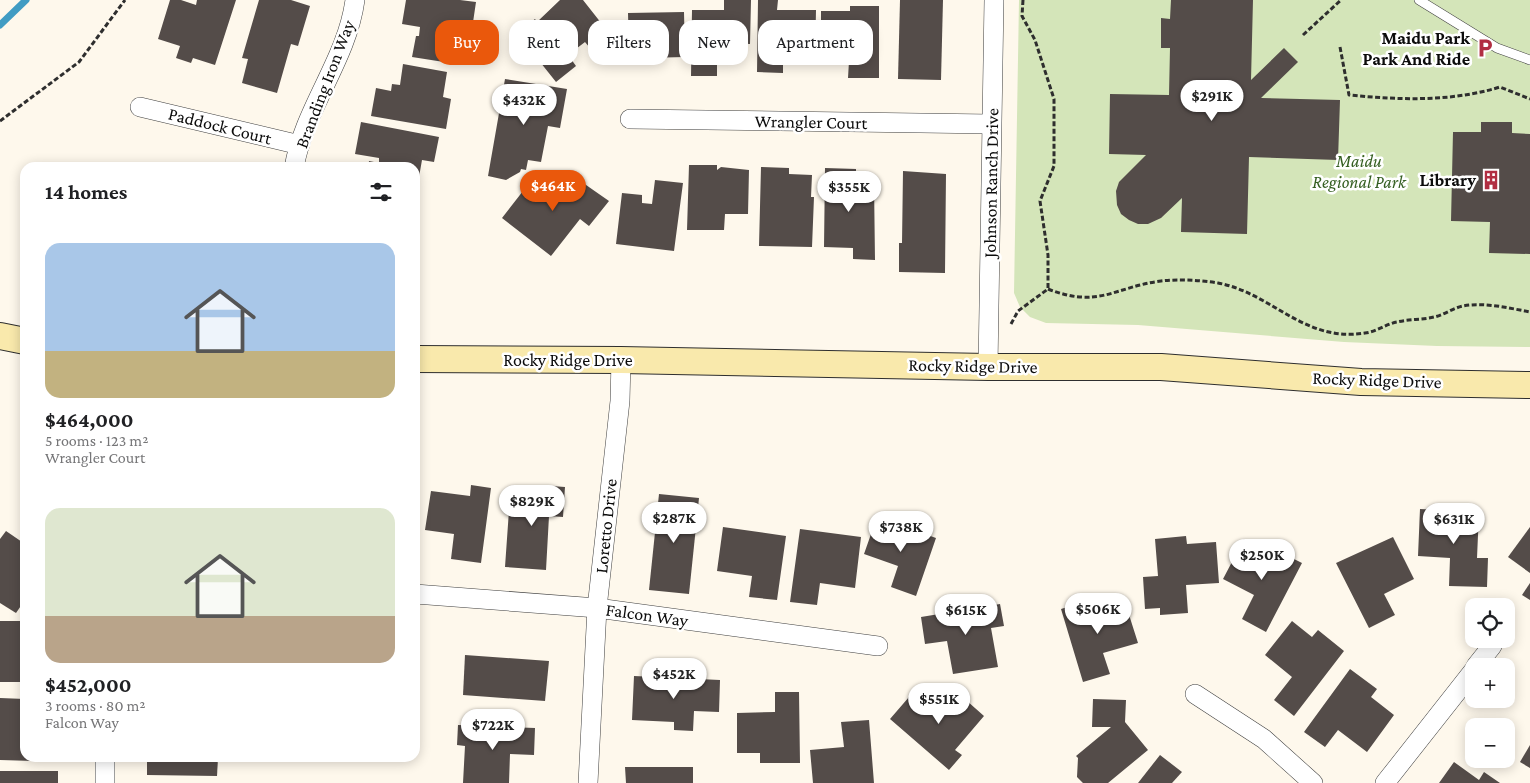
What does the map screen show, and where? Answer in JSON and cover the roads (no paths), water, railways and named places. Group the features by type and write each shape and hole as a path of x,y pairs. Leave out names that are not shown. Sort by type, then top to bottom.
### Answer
{"main road":[{"path":"0,336 20,340"},
{"name":"Rocky Ridge Drive","path":"420,359 1161,368 1361,382 1530,385"}],"street":[{"name":"Branding Iron Way","path":"296,162 300,145 344,44 355,0"},
{"name":"Johnson Ranch Drive","path":"988,367 994,0"},
{"name":"Paddock Court","path":"140,106 300,145"},
{"name":"Wrangler Court","path":"630,119 991,124"},
{"name":"Loretto Drive","path":"588,783 597,608 620,401 621,360"},
{"name":"Falcon Way","path":"420,594 597,608 878,646"},
{"path":"1482,658 1490,648"},
{"path":"1385,783 1465,681"},
{"path":"1195,694 1264,739 1313,783"},
{"path":"105,762 105,783"}],"lane":[{"path":"1419,0 1497,48 1530,60"}],"waterway":[{"path":"0,25 26,0"}],"place":[{"name":"Maidu Park Park And Ride","path":"1485,48"},
{"name":"Library","path":"1491,180"}],"park label":[{"name":"Maidu Regional Park","path":"1359,171"}]}
